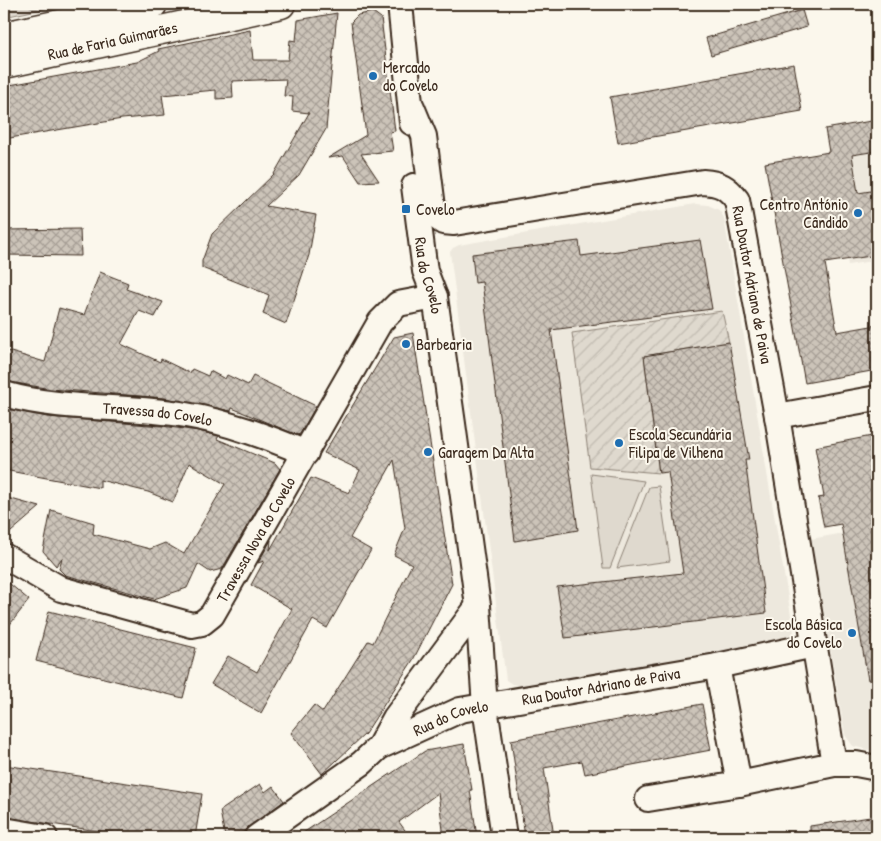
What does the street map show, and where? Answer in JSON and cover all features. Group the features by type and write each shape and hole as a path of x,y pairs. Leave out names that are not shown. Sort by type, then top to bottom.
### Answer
{"main road":[{"name":"Rua de Faria Guimarães","path":"4,36 153,4"},
{"name":"Rua de Faria Guimarães","path":"4,64 281,4"}],"street":[{"name":"Rua do Covelo","path":"379,747 460,710 485,707 478,606 435,297 425,271 412,172 412,107 400,4"},
{"name":"Rua Doutor Adriano de Paiva","path":"412,107 424,136 434,215 443,222 464,222 703,182 716,183 728,188 737,200 777,416 834,764"},
{"name":"Travessa Nova do Covelo","path":"4,556 61,590 192,625 202,623 212,615 380,322 398,304 435,297"},
{"name":"Travessa do Covelo","path":"4,394 30,402 186,415 238,426 306,452"},
{"path":"777,416 877,398"},
{"name":"Rua do Covelo","path":"257,837 362,763 379,747 395,718 478,606"},
{"name":"Rua Doutor Adriano de Paiva","path":"485,707 717,666 814,644"},
{"path":"717,666 739,784"},
{"path":"485,707 504,837"},
{"path":"648,799 739,784 834,764 856,764 877,768"},
{"path":"4,830 45,837"}],"shaded area":[{"name":"Centro António Cândido","path":"877,120 877,260 848,265 825,129"},
{"name":"Escola Secundária Filipa de Vilhena","path":"695,204 708,205 719,210 724,218 794,633 786,641 520,686 512,684 506,680 450,252 459,245"},
{"name":"Escola Básica do Covelo","path":"877,527 877,752 853,746 845,735 811,539"}],"green space":[{"path":"4,4 66,4 4,17"},
{"path":"722,311 729,342 644,356 659,473 590,467 572,333"},
{"path":"591,474 644,481 610,568 603,568"},
{"path":"659,486 670,561 617,568 649,487"}],"building":[{"path":"802,10 807,27 711,55 706,38"},
{"path":"373,12 381,18 395,131 390,132 393,151 361,154 379,181 360,182 343,156 328,158 366,135 351,22 358,15"},
{"path":"337,13 326,129 299,175 266,206 316,215 309,255 286,324 263,314 269,295 202,268 202,261 212,234 274,174 309,113 292,111 293,97 284,96 286,79 232,81 233,98 216,99 216,90 162,95 165,115 122,119 4,139 4,86 137,62 159,51 158,49 250,30 253,60 288,60 290,40 296,41 298,20"},
{"path":"794,64 802,111 618,143 610,97"},
{"path":"877,120 877,151 852,155 858,193 877,190 877,255 825,263 837,332 877,325 877,370 805,383 765,163 829,152 825,129"},
{"path":"80,229 81,256 4,255 4,230"},
{"path":"700,240 712,309 551,330 578,530 515,541 482,282 475,283 472,254 579,241 581,256"},
{"path":"100,272 128,283 126,289 163,302 155,317 139,311 121,344 160,362 161,359 190,373 192,369 208,376 210,371 225,379 227,375 248,385 253,376 316,406 300,434 297,435 232,408 231,411 165,398 51,389 4,381 4,350 45,362 59,308 84,315"},
{"path":"413,333 452,584 413,660 365,734 322,774 291,733 314,705 323,712 368,641 373,643 412,564 394,555 405,528 394,460 350,538 371,550 327,628 313,620 261,713 211,684 228,656 257,672 292,609 251,585 264,561 258,563 271,540 270,550 311,478 349,493 360,470 324,453 394,337"},
{"path":"729,342 749,460 745,460 766,613 565,638 557,587 683,573 668,472 659,473 644,356"},
{"path":"4,408 47,417 162,426 199,431 219,436 217,439 275,463 280,469 222,569 210,572 198,564 187,588 154,599 65,575 59,569 62,558 56,566 43,551 51,510 94,523 93,534 150,549 165,543 184,554 225,484 189,463 173,502 148,492 100,480 100,488 4,470"},
{"path":"877,435 877,518 872,519 877,550 877,679 868,680 841,524 824,527 818,498 824,497 815,447"},
{"path":"4,497 40,507 4,538"},
{"path":"4,579 29,600 4,632"},
{"path":"49,611 196,648 183,698 36,661"},
{"path":"702,704 711,750 585,774 582,761 544,768 554,837 525,837 511,740"},
{"path":"464,744 472,790 470,790 477,837 444,837 438,793 399,822 410,837 297,837 425,751"},
{"path":"4,765 202,794 195,837 138,837 4,817"},
{"path":"260,784 265,792 273,786 284,801 236,837 225,837 220,811"},
{"path":"877,816 877,837 810,837 810,826"}],"place":[{"name":"Mercado do Covelo","path":"373,76"},
{"name":"Covelo","path":"406,209"},
{"name":"Centro António Cândido","path":"858,213"},
{"name":"Barbearia","path":"406,344"},
{"name":"Escola Secundária Filipa de Vilhena","path":"619,443"},
{"name":"Garagem Da Alta","path":"428,452"},
{"name":"Escola Básica do Covelo","path":"852,633"}]}
